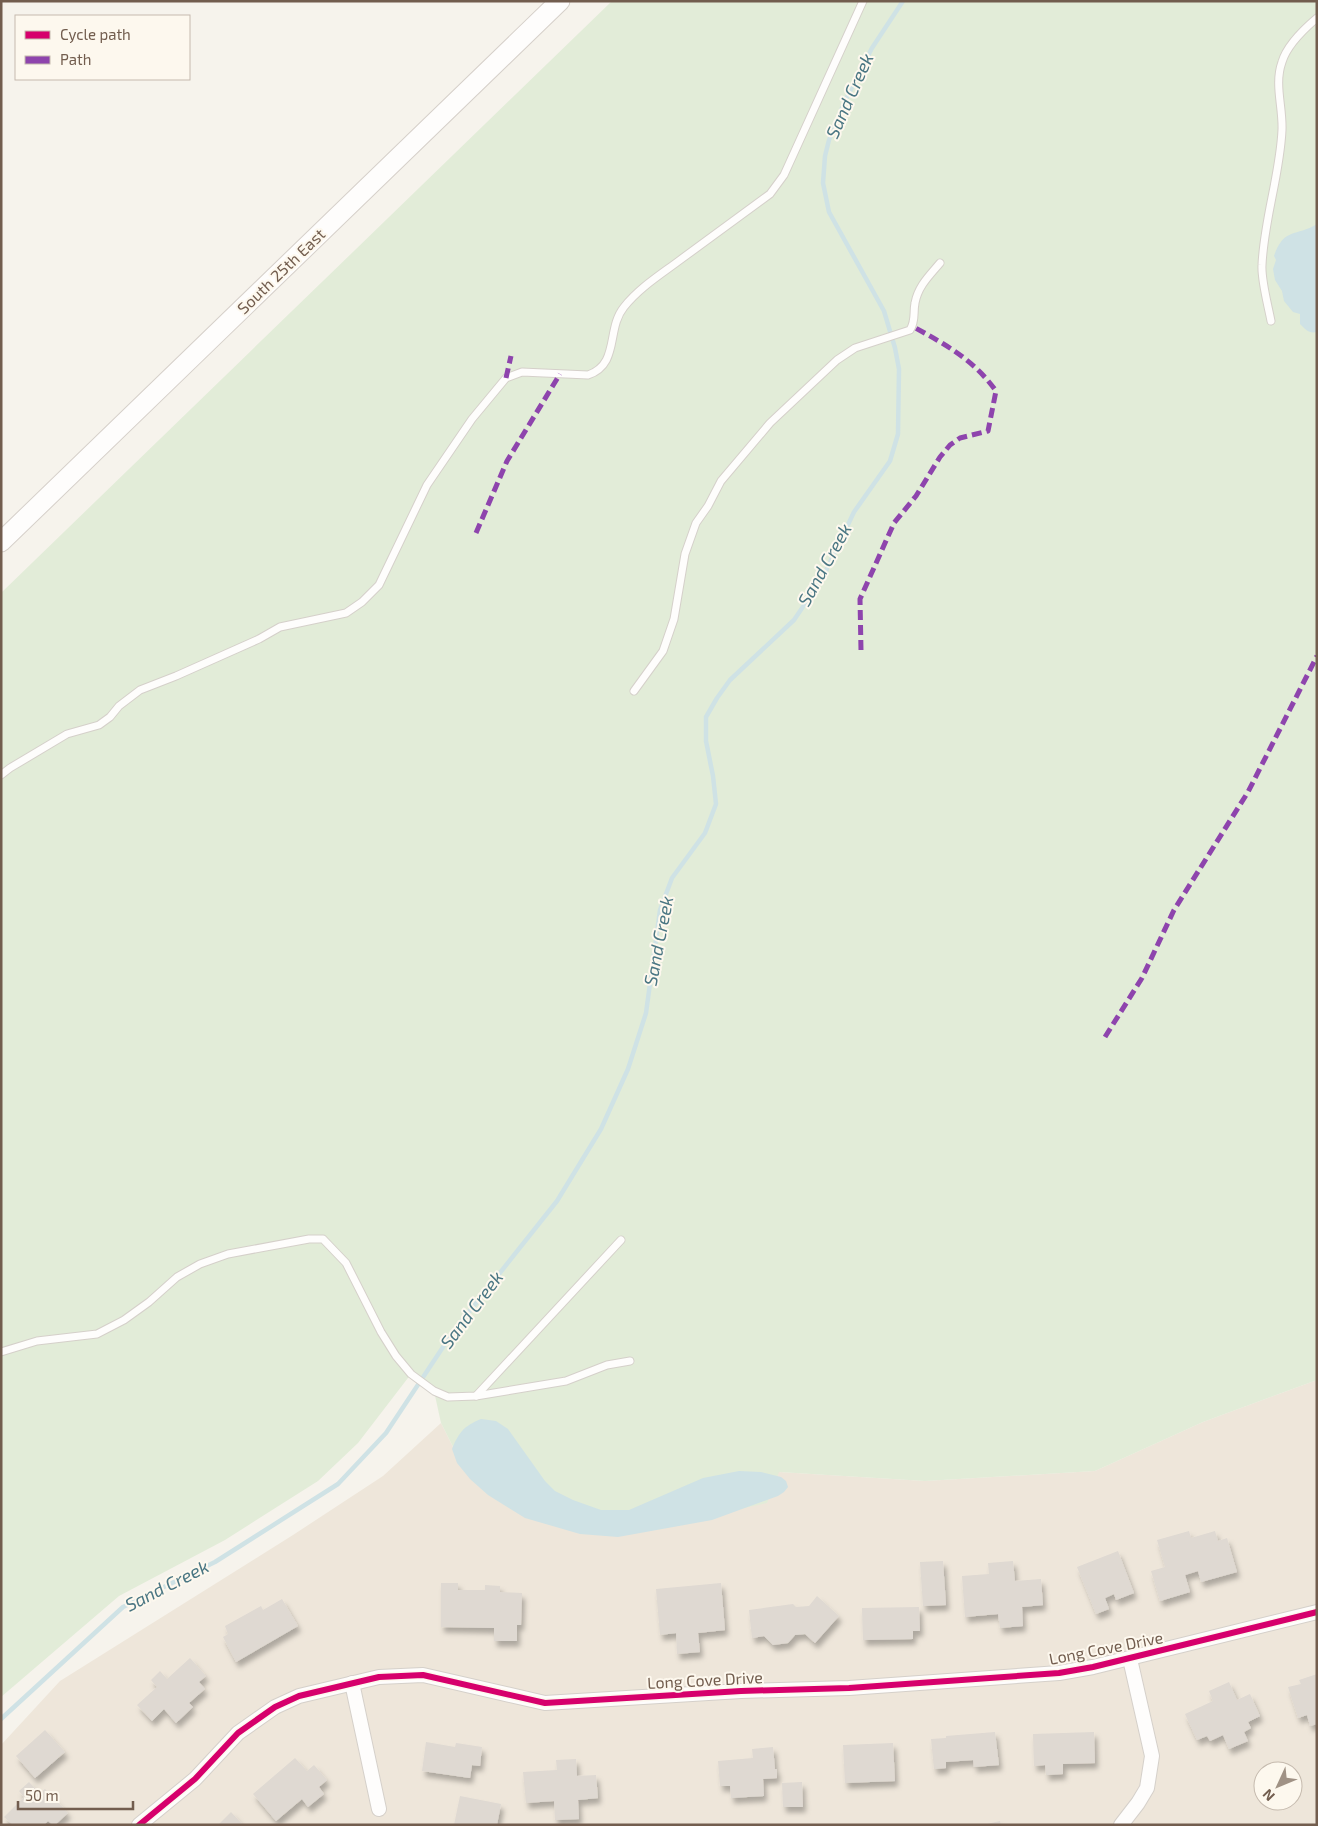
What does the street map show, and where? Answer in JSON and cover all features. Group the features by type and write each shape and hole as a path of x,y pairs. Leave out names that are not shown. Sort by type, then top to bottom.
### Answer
{"main road":[{"name":"South 25th East","path":"1,542 560,1"}],"street":[{"name":"Long Cove Drive","path":"139,1825 194,1779 238,1733 275,1706 299,1696 379,1676 423,1675 545,1703 741,1691 849,1688 1049,1674 1093,1668 1317,1612"},
{"path":"1121,1825 1147,1788 1152,1756 1130,1659"},
{"path":"352,1683 379,1810"}],"lane":[{"path":"1,775 67,734 99,725 140,690 176,676 280,628 346,613 362,602 379,585 427,485 472,419 506,378 522,372 588,375 597,372 608,358 617,316 636,293 770,194 784,175 864,1"},
{"path":"1271,321 1262,266 1278,169 1282,128 1278,80 1286,53 1293,42 1317,18"},
{"path":"634,691 663,652 674,619 685,554 696,523 708,506 721,481 770,423 837,360 855,348 908,332 914,321 915,302 920,286 940,262"},
{"path":"1,1352 37,1341 96,1334 124,1320 177,1277 200,1264 228,1254 308,1239 323,1239 346,1264 381,1332 396,1356 411,1374 448,1397 476,1396 566,1381 607,1365 630,1361"},
{"path":"476,1396 621,1240"}],"shaded area":[{"path":"1317,224 1317,332 1312,332 1307,331 1300,324 1300,314 1293,312 1284,301 1282,291 1275,280 1273,269 1276,260 1274,256 1282,241 1291,234"},
{"path":"1317,1380 1317,1825 1,1825 1,1745 60,1681 293,1535 383,1476 441,1423 462,1465 779,1472 925,1481 1095,1471 1203,1422"},
{"path":"481,1419 496,1421 508,1429 545,1481 555,1491 601,1510 629,1510 703,1478 739,1471 761,1472 781,1477 786,1481 788,1487 778,1496 712,1520 618,1537 580,1534 525,1518 488,1495 470,1479 457,1463 452,1449 463,1430"}],"green space":[{"path":"612,1 1317,1 1317,1380 1203,1422 1095,1471 925,1481 779,1472 767,1503 637,1531 462,1465 441,1423 434,1391 411,1374 358,1443 318,1481 225,1540 119,1596 1,1697 1,593"}],"building":[{"path":"1189,1531 1191,1538 1215,1531 1218,1541 1227,1538 1237,1572 1201,1582 1198,1571 1185,1575 1190,1592 1160,1601 1151,1571 1165,1567 1157,1540"},
{"path":"1118,1551 1134,1593 1116,1600 1114,1594 1105,1598 1109,1609 1096,1614 1077,1567"},
{"path":"943,1561 946,1605 923,1606 920,1562"},
{"path":"1013,1561 1015,1581 1041,1579 1043,1605 1022,1607 1023,1626 1000,1628 998,1614 965,1617 962,1576 989,1574 988,1563"},
{"path":"441,1583 458,1583 458,1590 485,1590 485,1585 500,1586 500,1592 522,1593 521,1625 517,1625 517,1641 494,1641 494,1628 441,1627"},
{"path":"721,1583 725,1630 698,1633 700,1652 677,1654 676,1633 660,1635 656,1589"},
{"path":"817,1596 839,1616 815,1643 805,1634 795,1635 788,1643 773,1645 764,1636 752,1638 749,1610 793,1604 796,1607 809,1606"},
{"path":"282,1599 298,1626 236,1662 223,1637 228,1634 225,1626 261,1606 263,1610"},
{"path":"919,1607 920,1631 913,1631 913,1639 863,1640 862,1608"},
{"path":"190,1658 206,1676 199,1682 205,1689 189,1703 193,1707 176,1723 164,1709 152,1721 137,1705 157,1687 151,1680 160,1671 167,1679"},
{"path":"1317,1674 1317,1724 1310,1726 1307,1715 1298,1718 1288,1687 1301,1684 1299,1680"},
{"path":"1229,1682 1237,1700 1250,1694 1260,1716 1248,1722 1251,1728 1244,1732 1248,1741 1229,1749 1223,1735 1210,1741 1207,1736 1197,1740 1185,1714 1213,1701 1209,1691"},
{"path":"45,1730 65,1752 35,1778 16,1756"},
{"path":"995,1732 999,1765 974,1767 973,1760 946,1762 946,1768 934,1769 931,1739"},
{"path":"1094,1732 1095,1763 1063,1764 1063,1774 1046,1775 1045,1765 1034,1766 1033,1734"},
{"path":"426,1742 455,1747 456,1743 482,1747 480,1766 472,1765 470,1778 422,1771"},
{"path":"893,1743 895,1781 845,1783 843,1745"},
{"path":"773,1747 777,1778 763,1779 764,1796 731,1798 730,1786 720,1786 718,1761 753,1758 752,1749"},
{"path":"295,1758 307,1771 314,1765 327,1780 319,1787 324,1794 308,1807 302,1799 276,1821 253,1794"},
{"path":"576,1759 577,1776 596,1775 598,1798 578,1800 579,1819 555,1820 554,1801 526,1803 523,1772 557,1770 556,1760"},
{"path":"29,1782 40,1793 45,1789 68,1813 55,1825 48,1821 44,1825 13,1825 4,1817 24,1797 19,1791"},
{"path":"802,1782 803,1807 783,1807 782,1783"},
{"path":"460,1796 501,1804 497,1825 454,1825"},
{"path":"231,1812 243,1825 218,1825"},
{"path":"1000,1821 1001,1825 987,1825 987,1824"}],"waterway":[{"name":"Sand Creek","path":"1,1719 123,1607 215,1562 338,1484 386,1433 453,1332 557,1201 601,1129 628,1069 646,1013 660,910 672,878 705,833 716,804 706,741 706,717 730,680 794,620 823,577 854,512 890,461 898,434 899,369 884,311 829,212 823,183 825,156 829,140 844,103 872,48 903,1"}],"marked path":[{"path":"861,650 860,599 894,523 916,496 940,457 950,445 960,438 988,431 996,391 968,361 947,346 912,326"},
{"path":"506,378 511,356"},
{"path":"476,533 507,461 560,374"},
{"path":"1105,1037 1142,978 1174,910 1248,792 1317,656"}],"cycle path":[{"path":"139,1825 195,1779 238,1733 275,1707 299,1696 379,1677 423,1675 545,1703 741,1691 849,1688 1059,1673 1093,1667 1317,1612"}]}
